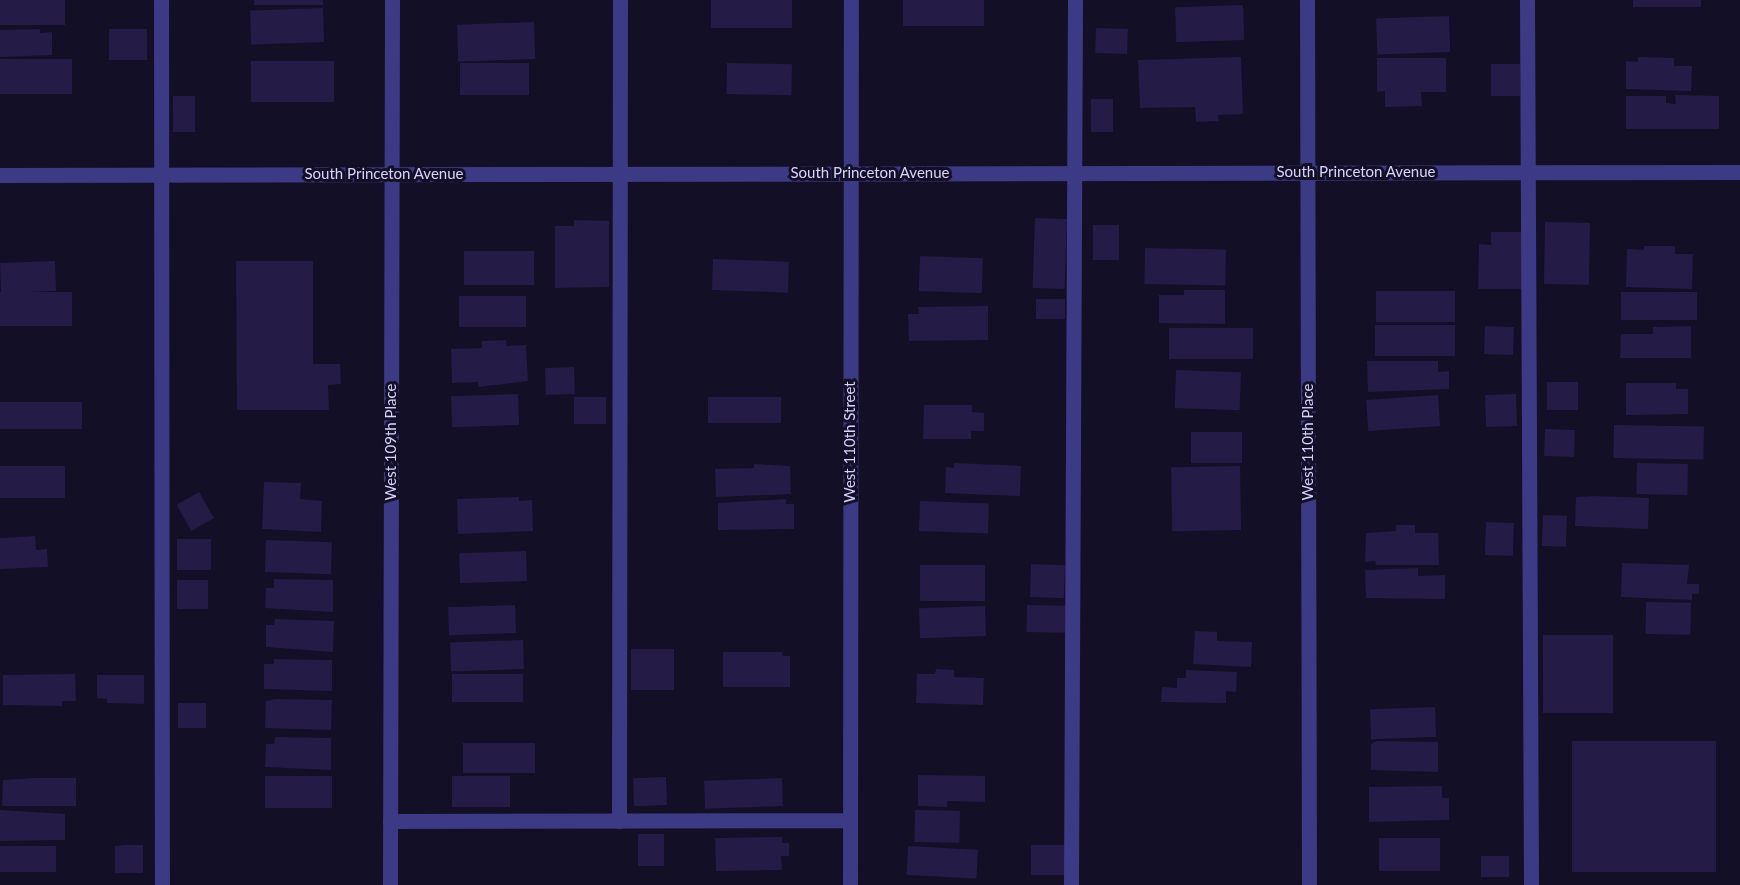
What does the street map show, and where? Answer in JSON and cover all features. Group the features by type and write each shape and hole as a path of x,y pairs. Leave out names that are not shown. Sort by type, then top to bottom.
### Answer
{"street":[{"path":"161,0 162,885"},
{"name":"West 109th Place","path":"390,885 392,0"},
{"path":"619,821 620,0"},
{"name":"West 110th Street","path":"850,885 851,0"},
{"path":"1071,885 1075,0"},
{"name":"West 110th Place","path":"1307,0 1309,885"},
{"path":"1527,0 1531,885"},
{"name":"South Princeton Avenue","path":"0,175 1740,172"},
{"path":"390,822 850,820"}],"building":[{"path":"0,0 65,0 65,25 0,25"},
{"path":"254,0 323,0 323,5 254,5"},
{"path":"711,0 792,0 792,28 711,28"},
{"path":"903,0 984,0 984,26 903,26"},
{"path":"1633,0 1701,0 1701,7 1633,7"},
{"path":"1243,5 1244,40 1176,42 1175,7"},
{"path":"323,8 324,42 251,45 250,11"},
{"path":"1449,16 1450,52 1377,55 1376,19"},
{"path":"534,22 535,59 458,62 457,25"},
{"path":"1096,28 1128,29 1127,54 1095,53"},
{"path":"40,29 40,33 52,32 52,55 0,57 0,30"},
{"path":"109,29 147,29 147,60 109,60"},
{"path":"1241,57 1243,114 1218,115 1219,121 1196,122 1195,107 1140,108 1138,60"},
{"path":"1638,57 1674,58 1674,66 1692,66 1691,91 1626,89 1626,61 1638,62"},
{"path":"1377,58 1446,58 1446,92 1421,92 1422,106 1385,107 1385,91 1377,92"},
{"path":"0,59 72,59 72,94 0,94"},
{"path":"251,61 334,61 334,102 251,102"},
{"path":"460,63 529,63 529,95 460,95"},
{"path":"727,63 792,64 791,95 726,94"},
{"path":"1491,64 1520,64 1520,96 1491,96"},
{"path":"1675,95 1719,96 1719,129 1626,129 1626,96 1666,96 1666,103 1676,104"},
{"path":"173,96 195,96 195,132 173,132"},
{"path":"1091,99 1113,99 1113,132 1091,132"},
{"path":"1035,218 1067,219 1065,289 1033,288"},
{"path":"574,220 609,221 609,287 555,288 555,226 574,226"},
{"path":"1545,222 1590,223 1589,285 1544,284"},
{"path":"1093,225 1119,225 1119,260 1093,260"},
{"path":"1491,232 1522,232 1522,289 1478,289 1479,244 1491,245"},
{"path":"1644,246 1675,246 1675,254 1693,254 1692,289 1626,287 1627,249 1644,250"},
{"path":"1145,248 1226,249 1225,285 1144,284"},
{"path":"464,251 534,251 534,285 464,285"},
{"path":"920,256 983,258 982,293 919,291"},
{"path":"713,259 789,262 788,293 712,290"},
{"path":"55,261 56,291 1,293 0,263"},
{"path":"236,261 313,261 313,364 340,364 341,384 328,385 329,410 237,410"},
{"path":"1184,290 1225,290 1225,324 1159,323 1159,295 1184,295"},
{"path":"1376,291 1455,291 1455,322 1376,322"},
{"path":"0,292 72,292 72,326 0,326"},
{"path":"1621,292 1697,292 1697,320 1621,320"},
{"path":"459,296 526,296 526,327 459,327"},
{"path":"1036,299 1065,299 1065,319 1036,319"},
{"path":"988,306 988,340 909,341 908,314 919,314 918,307"},
{"path":"1375,325 1455,325 1455,356 1375,356"},
{"path":"1485,326 1514,327 1513,355 1484,354"},
{"path":"1691,326 1691,358 1620,358 1621,334 1653,334 1653,327"},
{"path":"1169,328 1253,328 1253,359 1169,359"},
{"path":"506,340 507,346 526,345 528,381 478,387 478,382 452,383 451,349 482,348 482,341"},
{"path":"1367,361 1438,361 1438,372 1449,371 1449,389 1368,392"},
{"path":"574,367 575,394 546,395 545,368"},
{"path":"1176,370 1241,372 1240,410 1175,408"},
{"path":"1547,382 1578,382 1578,410 1547,410"},
{"path":"1626,383 1676,383 1676,389 1688,389 1688,414 1626,415"},
{"path":"518,394 519,425 452,427 451,396"},
{"path":"1516,394 1517,426 1486,427 1485,395"},
{"path":"1438,395 1440,426 1368,431 1366,400"},
{"path":"574,397 606,397 606,424 574,424"},
{"path":"708,397 781,397 781,423 708,423"},
{"path":"0,402 82,402 82,429 0,429"},
{"path":"924,405 972,405 972,412 984,413 984,431 971,431 971,439 923,439"},
{"path":"1614,425 1704,427 1703,460 1613,458"},
{"path":"1545,429 1575,430 1574,457 1544,456"},
{"path":"1191,432 1242,432 1242,463 1191,463"},
{"path":"954,463 1021,466 1020,496 945,493 946,467 954,468"},
{"path":"1637,463 1688,464 1687,495 1636,494"},
{"path":"754,464 790,466 791,494 716,497 715,469 754,468"},
{"path":"0,466 65,466 65,498 0,498"},
{"path":"1240,466 1241,530 1172,531 1171,467"},
{"path":"264,482 301,483 300,499 322,501 321,532 262,529"},
{"path":"199,492 214,518 191,531 176,505"},
{"path":"519,497 519,501 532,500 533,531 458,534 457,499"},
{"path":"1576,497 1649,498 1648,529 1575,526"},
{"path":"786,499 786,504 794,504 794,529 718,530 718,503"},
{"path":"920,501 989,503 988,533 919,531"},
{"path":"1543,515 1567,516 1566,547 1542,546"},
{"path":"1486,522 1514,523 1513,556 1485,555"},
{"path":"1396,525 1415,525 1415,533 1438,533 1439,565 1376,565 1375,561 1365,562 1366,533 1396,531"},
{"path":"35,536 36,550 47,549 48,567 0,569 0,538"},
{"path":"177,539 211,539 211,570 177,570"},
{"path":"266,540 332,542 331,574 265,572"},
{"path":"526,551 527,581 460,583 459,553"},
{"path":"1622,563 1689,565 1687,584 1699,584 1699,594 1692,594 1692,600 1621,597"},
{"path":"1031,564 1065,565 1064,598 1030,597"},
{"path":"920,565 985,565 985,601 920,601"},
{"path":"1418,568 1418,576 1445,575 1445,599 1366,598 1365,570"},
{"path":"274,579 333,580 333,612 265,608 266,588 274,588"},
{"path":"177,580 208,580 208,609 177,609"},
{"path":"1646,602 1691,603 1690,635 1645,634"},
{"path":"515,605 516,633 449,635 448,607"},
{"path":"1027,605 1066,606 1066,633 1027,632"},
{"path":"985,606 986,636 920,638 919,608"},
{"path":"275,619 334,621 333,652 266,647 266,625 274,625"},
{"path":"1195,631 1217,632 1217,641 1252,642 1251,667 1193,664"},
{"path":"1543,635 1613,635 1613,713 1543,713"},
{"path":"523,640 524,669 451,672 450,643"},
{"path":"631,649 674,649 674,690 631,690"},
{"path":"723,652 782,652 783,656 790,656 790,687 723,687"},
{"path":"274,659 332,660 332,691 264,689 264,664 274,664"},
{"path":"936,669 954,670 954,677 984,678 983,705 916,703 917,674 935,674"},
{"path":"1186,670 1237,672 1236,692 1226,691 1226,703 1161,702 1162,687 1177,688 1177,678 1186,678"},
{"path":"75,674 76,701 62,701 62,706 3,705 3,675"},
{"path":"452,674 523,674 523,702 452,702"},
{"path":"97,675 144,675 144,704 107,703 107,699 97,698"},
{"path":"276,699 332,700 331,730 265,728 266,701"},
{"path":"178,703 206,703 206,728 178,728"},
{"path":"1435,707 1436,737 1371,739 1370,709"},
{"path":"275,737 331,738 331,770 265,767 266,744 274,744"},
{"path":"1377,741 1438,742 1438,772 1371,770 1371,744"},
{"path":"1572,741 1716,741 1716,872 1572,872"},
{"path":"463,743 535,743 535,773 463,773"},
{"path":"918,775 985,776 985,802 947,801 947,807 918,806"},
{"path":"265,776 332,776 332,808 265,808"},
{"path":"452,776 510,776 510,807 452,807"},
{"path":"666,777 667,805 634,806 633,778"},
{"path":"76,778 76,806 2,806 3,780"},
{"path":"782,778 783,806 705,809 704,781"},
{"path":"1442,786 1442,798 1449,798 1449,820 1369,822 1369,787"},
{"path":"0,810 65,814 65,840 0,841"},
{"path":"915,810 960,811 959,843 914,842"},
{"path":"638,834 664,834 664,866 638,866"},
{"path":"782,837 782,843 789,843 789,856 781,856 782,870 716,871 715,838"},
{"path":"1379,838 1440,838 1440,871 1379,871"},
{"path":"143,845 143,873 115,873 115,846"},
{"path":"1031,845 1069,845 1069,875 1031,875"},
{"path":"0,846 56,846 56,872 0,872"},
{"path":"908,846 978,850 976,879 906,875"},
{"path":"1481,856 1509,856 1509,877 1481,877"}]}
